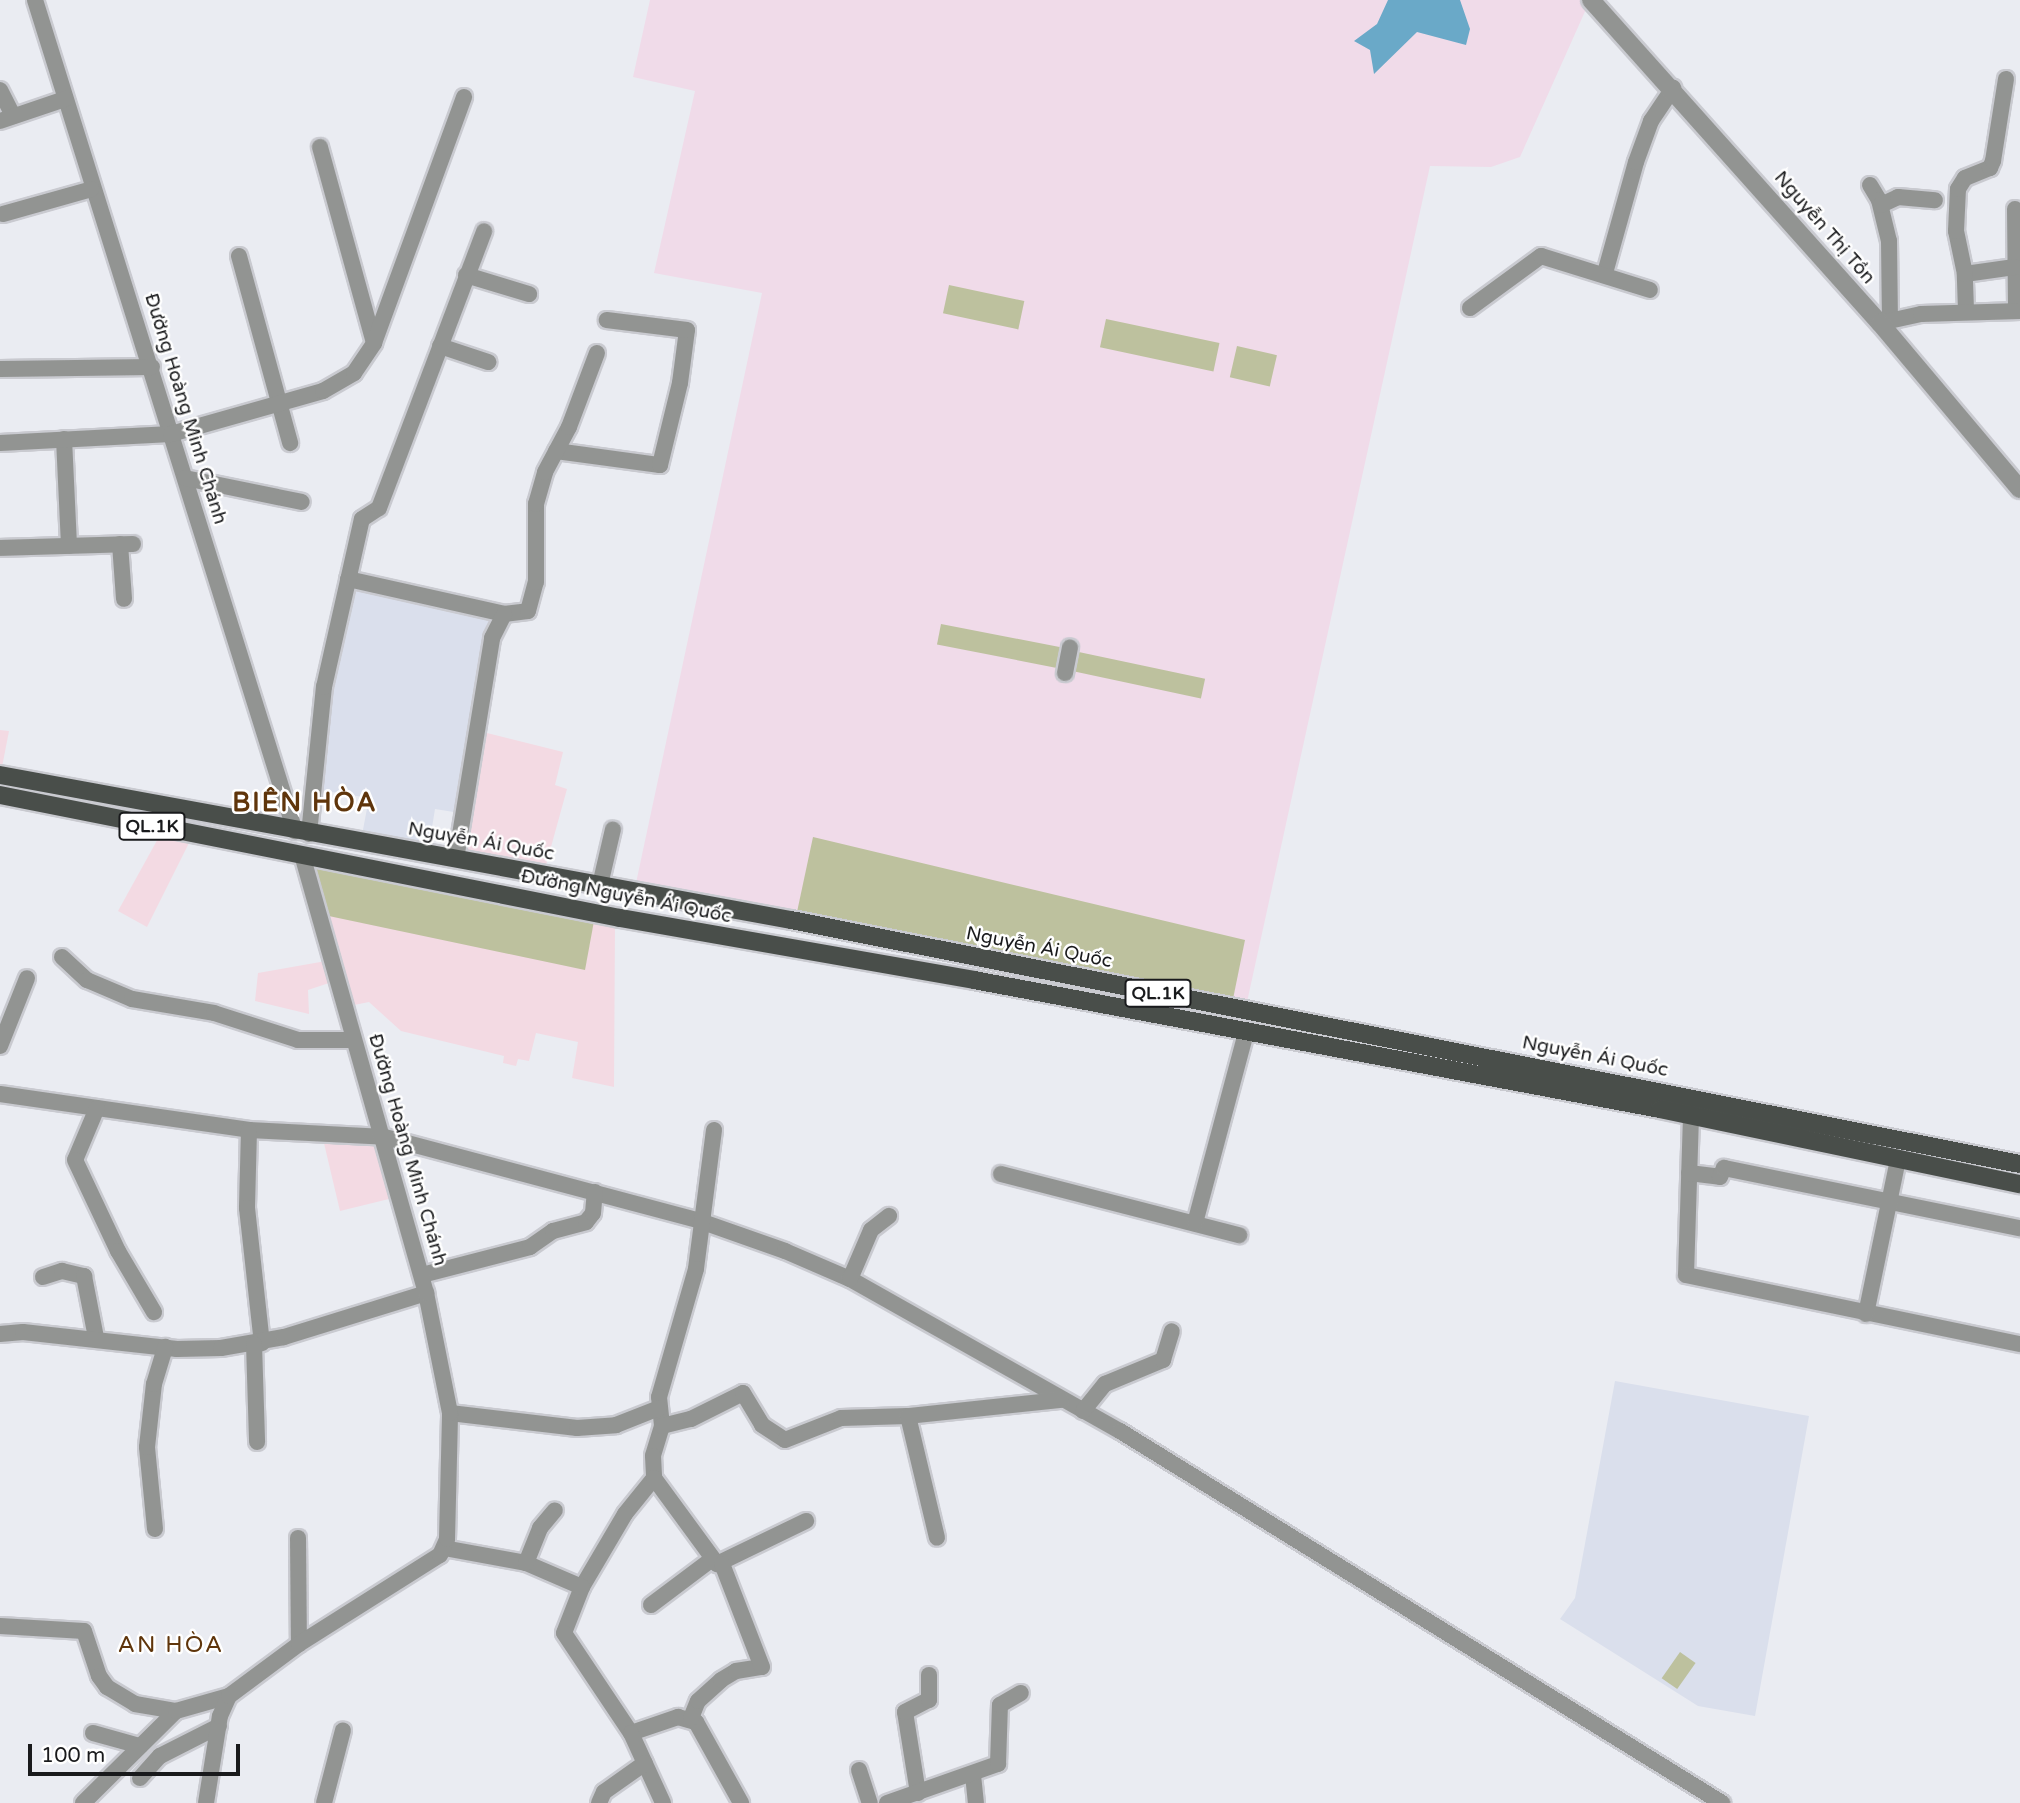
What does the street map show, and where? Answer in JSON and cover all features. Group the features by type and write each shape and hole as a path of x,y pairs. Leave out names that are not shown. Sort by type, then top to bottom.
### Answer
{"main road":[{"name":"QL.1K","path":"0,775 302,832"},
{"name":"Đường Nguyễn Ái Quốc","path":"0,795 303,857 1246,1032"},
{"path":"302,832 303,857"},
{"name":"Nguyễn Ái Quốc","path":"302,832 600,885 2020,1164"},
{"path":"1246,1032 1251,1011"},
{"name":"Nguyễn Ái Quốc","path":"1246,1032 1691,1116 2020,1184"}],"street":[{"name":"Đường Hoàng Minh Chánh","path":"35,0 92,189 302,832"},
{"name":"Nguyễn Thị Tồn","path":"1595,1 1885,322 2020,489"},
{"path":"1966,310 1965,274 1956,231 1958,189 1965,178 1990,168 2006,79"},
{"path":"1605,273 1639,152 1651,121 1673,88"},
{"path":"0,90 6,119 65,99"},
{"path":"0,443 171,433 323,391 354,373 374,343 464,97"},
{"path":"320,147 374,343"},
{"path":"1870,185 1881,205 1891,260 1885,322 1966,310 2018,311 2015,209"},
{"path":"3,215 92,189"},
{"path":"1881,205 1898,197 1935,200"},
{"path":"302,832 324,687 362,519 379,508 484,231"},
{"path":"239,256 290,443"},
{"path":"1469,308 1535,257 1550,256 1650,290"},
{"path":"1965,274 2015,267"},
{"path":"466,275 529,294"},
{"path":"556,451 660,465 680,383 687,330 607,320"},
{"path":"440,346 488,362"},
{"path":"348,579 504,614 528,611 533,605 536,504 597,353"},
{"path":"0,369 152,367"},
{"path":"64,439 69,546"},
{"path":"185,478 302,502"},
{"path":"0,548 126,544 124,599"},
{"path":"456,859 492,638 504,614"},
{"path":"1065,673 1070,647"},
{"path":"600,885 613,829"},
{"name":"Đường Hoàng Minh Chánh","path":"303,857 352,1040 385,1137 426,1293 450,1413 444,1548"},
{"path":"62,957 86,980 132,999 214,1013 298,1040 352,1040"},
{"path":"0,1046 27,978"},
{"path":"1195,1223 1246,1032"},
{"path":"0,1094 249,1130 385,1137 700,1221 850,1279 1083,1411 1722,1803"},
{"path":"97,1108 75,1160 154,1312"},
{"path":"1691,1116 1686,1275 1866,1314 2020,1343"},
{"path":"249,1130 247,1208 258,1343 257,1442"},
{"path":"691,1718 698,1701 721,1680 736,1671 762,1667 717,1562 654,1478 653,1456 662,1426 659,1408 694,1275 714,1130"},
{"path":"1866,1314 1898,1158"},
{"path":"1689,1173 1720,1177 1724,1168 2020,1228"},
{"path":"1001,1174 1239,1235"},
{"path":"422,1275 530,1247 553,1231 586,1222 593,1213 595,1192"},
{"path":"850,1279 871,1230 889,1216"},
{"path":"43,1277 62,1271 83,1276 96,1338"},
{"path":"0,1334 96,1338 165,1347 258,1343 426,1293"},
{"path":"1083,1411 1105,1384 1163,1360 1172,1331"},
{"path":"155,1529 147,1447 153,1394 165,1347"},
{"path":"1023,1376 1025,1404"},
{"path":"662,1426 691,1419 743,1393 762,1425 785,1440 841,1418 908,1416 1061,1400"},
{"path":"450,1413 577,1428 616,1425 659,1408"},
{"path":"908,1416 937,1538"},
{"path":"654,1478 625,1514 582,1587 564,1633 631,1733 663,1803"},
{"path":"526,1563 540,1528 555,1510"},
{"path":"651,1605 717,1562 806,1521"},
{"path":"298,1538 299,1644"},
{"path":"0,1626 84,1631 99,1676 107,1687 135,1704 176,1711 229,1696 299,1644 444,1548 526,1563 582,1587"},
{"path":"918,1793 905,1712 929,1700 929,1675"},
{"path":"887,1803 973,1775 999,1762 1000,1706 1021,1693"},
{"path":"206,1803 219,1726 229,1696"},
{"path":"83,1803 176,1711"},
{"path":"631,1733 672,1718 691,1718"},
{"path":"691,1718 741,1803"},
{"path":"140,1778 160,1756 219,1726"},
{"path":"324,1803 343,1730"},
{"path":"93,1733 140,1746"},
{"path":"599,1803 604,1791 645,1763"},
{"path":"859,1770 870,1803"},
{"path":"973,1775 976,1803"}],"shaded area":[{"path":"650,0 1580,0 1587,7 1520,157 1491,167 1430,166 1247,1002 636,883 762,293 654,273 695,91 633,77"},
{"path":"352,586 493,617 460,813 435,809 429,846 362,835 369,798 320,790 329,688"},
{"path":"0,730 9,731 2,767 0,766"},
{"path":"483,732 563,752 555,785 567,789 546,865 462,852"},
{"path":"160,835 190,841 147,927 118,911"},
{"path":"311,866 615,925 614,1087 572,1078 578,1042 536,1033 529,1061 518,1059 516,1066 503,1063 504,1056 401,1031 369,1002 349,1006"},
{"path":"326,961 332,982 308,990 309,1014 255,1001 258,973"},
{"path":"323,1139 382,1141 397,1197 340,1211"},
{"path":"1615,1381 1809,1416 1755,1716 1698,1706 1560,1619 1575,1598"}],"green space":[{"path":"949,285 1024,301 1018,329 943,313"},
{"path":"1106,319 1219,343 1213,371 1100,347"},
{"path":"1237,346 1277,355 1270,386 1230,377"},
{"path":"941,624 1065,648 1061,669 937,645"},
{"path":"1074,651 1205,679 1201,698 1070,671"},
{"path":"813,837 1245,940 1233,999 797,912"},
{"path":"311,866 594,921 585,970 324,915"},
{"path":"1680,1652 1696,1663 1677,1689 1662,1678"}],"water":[{"path":"1388,0 1460,0 1470,29 1466,45 1417,32 1374,74 1370,50 1354,41 1377,24"}],"district":[{"name":"BIÊN HÒA","path":"305,803"},
{"name":"AN HÒA","path":"171,1645"}]}
